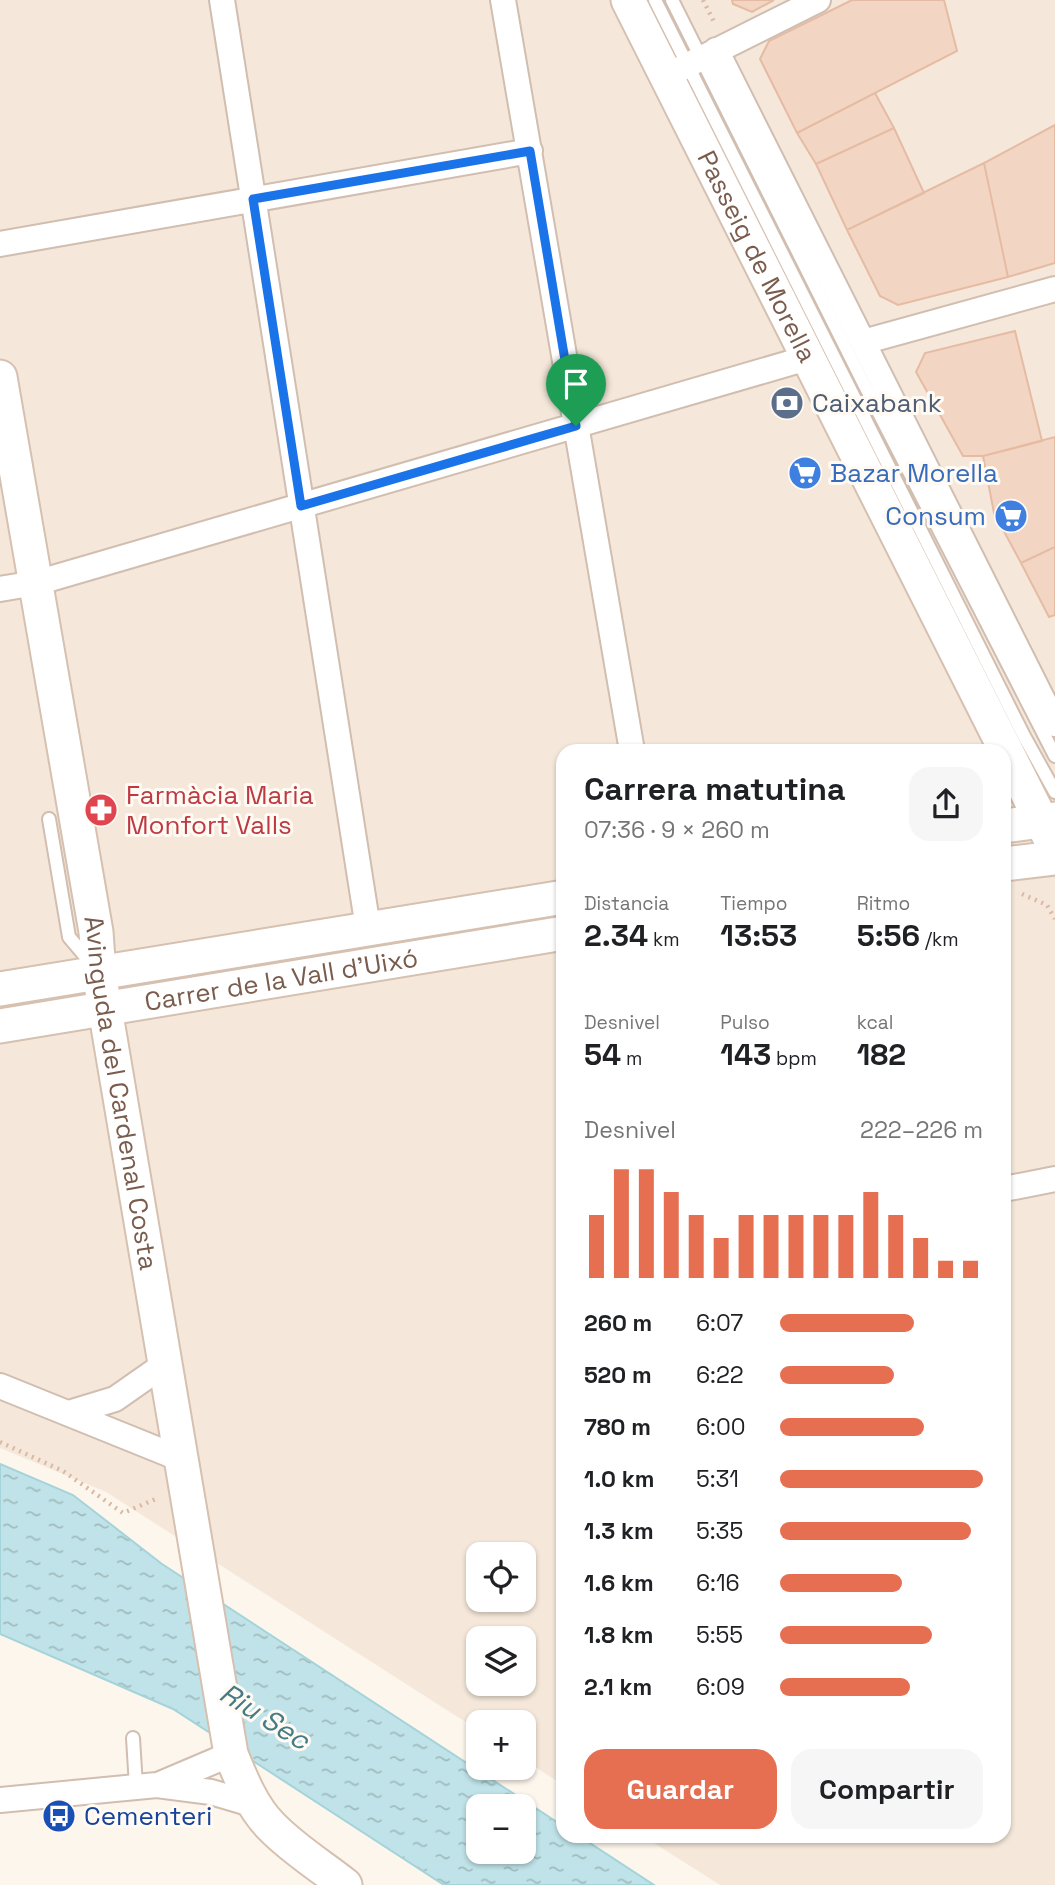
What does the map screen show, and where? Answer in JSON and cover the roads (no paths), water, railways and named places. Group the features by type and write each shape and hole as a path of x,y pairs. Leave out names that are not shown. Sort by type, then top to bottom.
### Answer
{"main road":[{"name":"Passeig de Morella","path":"628,0 692,62 807,358 1052,820"},
{"name":"Avinguda del Cardenal Costa","path":"0,377 96,932 99,973 230,1751 242,1783 270,1825 345,1885"},
{"path":"1011,825 1052,820"},
{"path":"1011,878 1055,858"},
{"name":"Carrer de la Vall d'Uixó","path":"0,989 556,898"},
{"name":"Carrer de la Vall d'Uixó","path":"0,1026 556,934"}],"street":[{"path":"222,0 368,928"},
{"path":"503,0 631,744"},
{"path":"692,62 818,0"},
{"name":"Passeig de Morella","path":"692,62 863,342 1055,724"},
{"path":"0,244 530,151"},
{"path":"863,342 1055,289"},
{"path":"0,589 36,583 807,358"},
{"path":"1011,1188 1055,1179"},
{"path":"69,1413 115,1399 165,1364"},
{"path":"0,1386 181,1459"},
{"path":"146,1785 230,1751"},
{"path":"0,1800 146,1785 211,1792 255,1805"}],"lane":[{"path":"655,0 692,62 1055,756"},
{"path":"672,0 692,62 1012,711 1052,820"},
{"path":"49,819 69,937 99,973"},
{"path":"133,1738 146,1785"}],"water":[{"name":"Riu Sec","path":"0,1464 73,1495 162,1564 466,1763 466,1780 493,1780 514,1794 466,1794 466,1864 536,1864 536,1808 556,1821 556,1843 590,1843 654,1885 444,1885 173,1709 0,1634"}],"place":[{"name":"Caixabank","path":"787,403"},
{"name":"Bazar Morella","path":"805,473"},
{"name":"Consum","path":"1011,516"},
{"name":"Farmàcia Maria Monfort Valls","path":"101,810"},
{"name":"Cementeri","path":"59,1816"}]}
